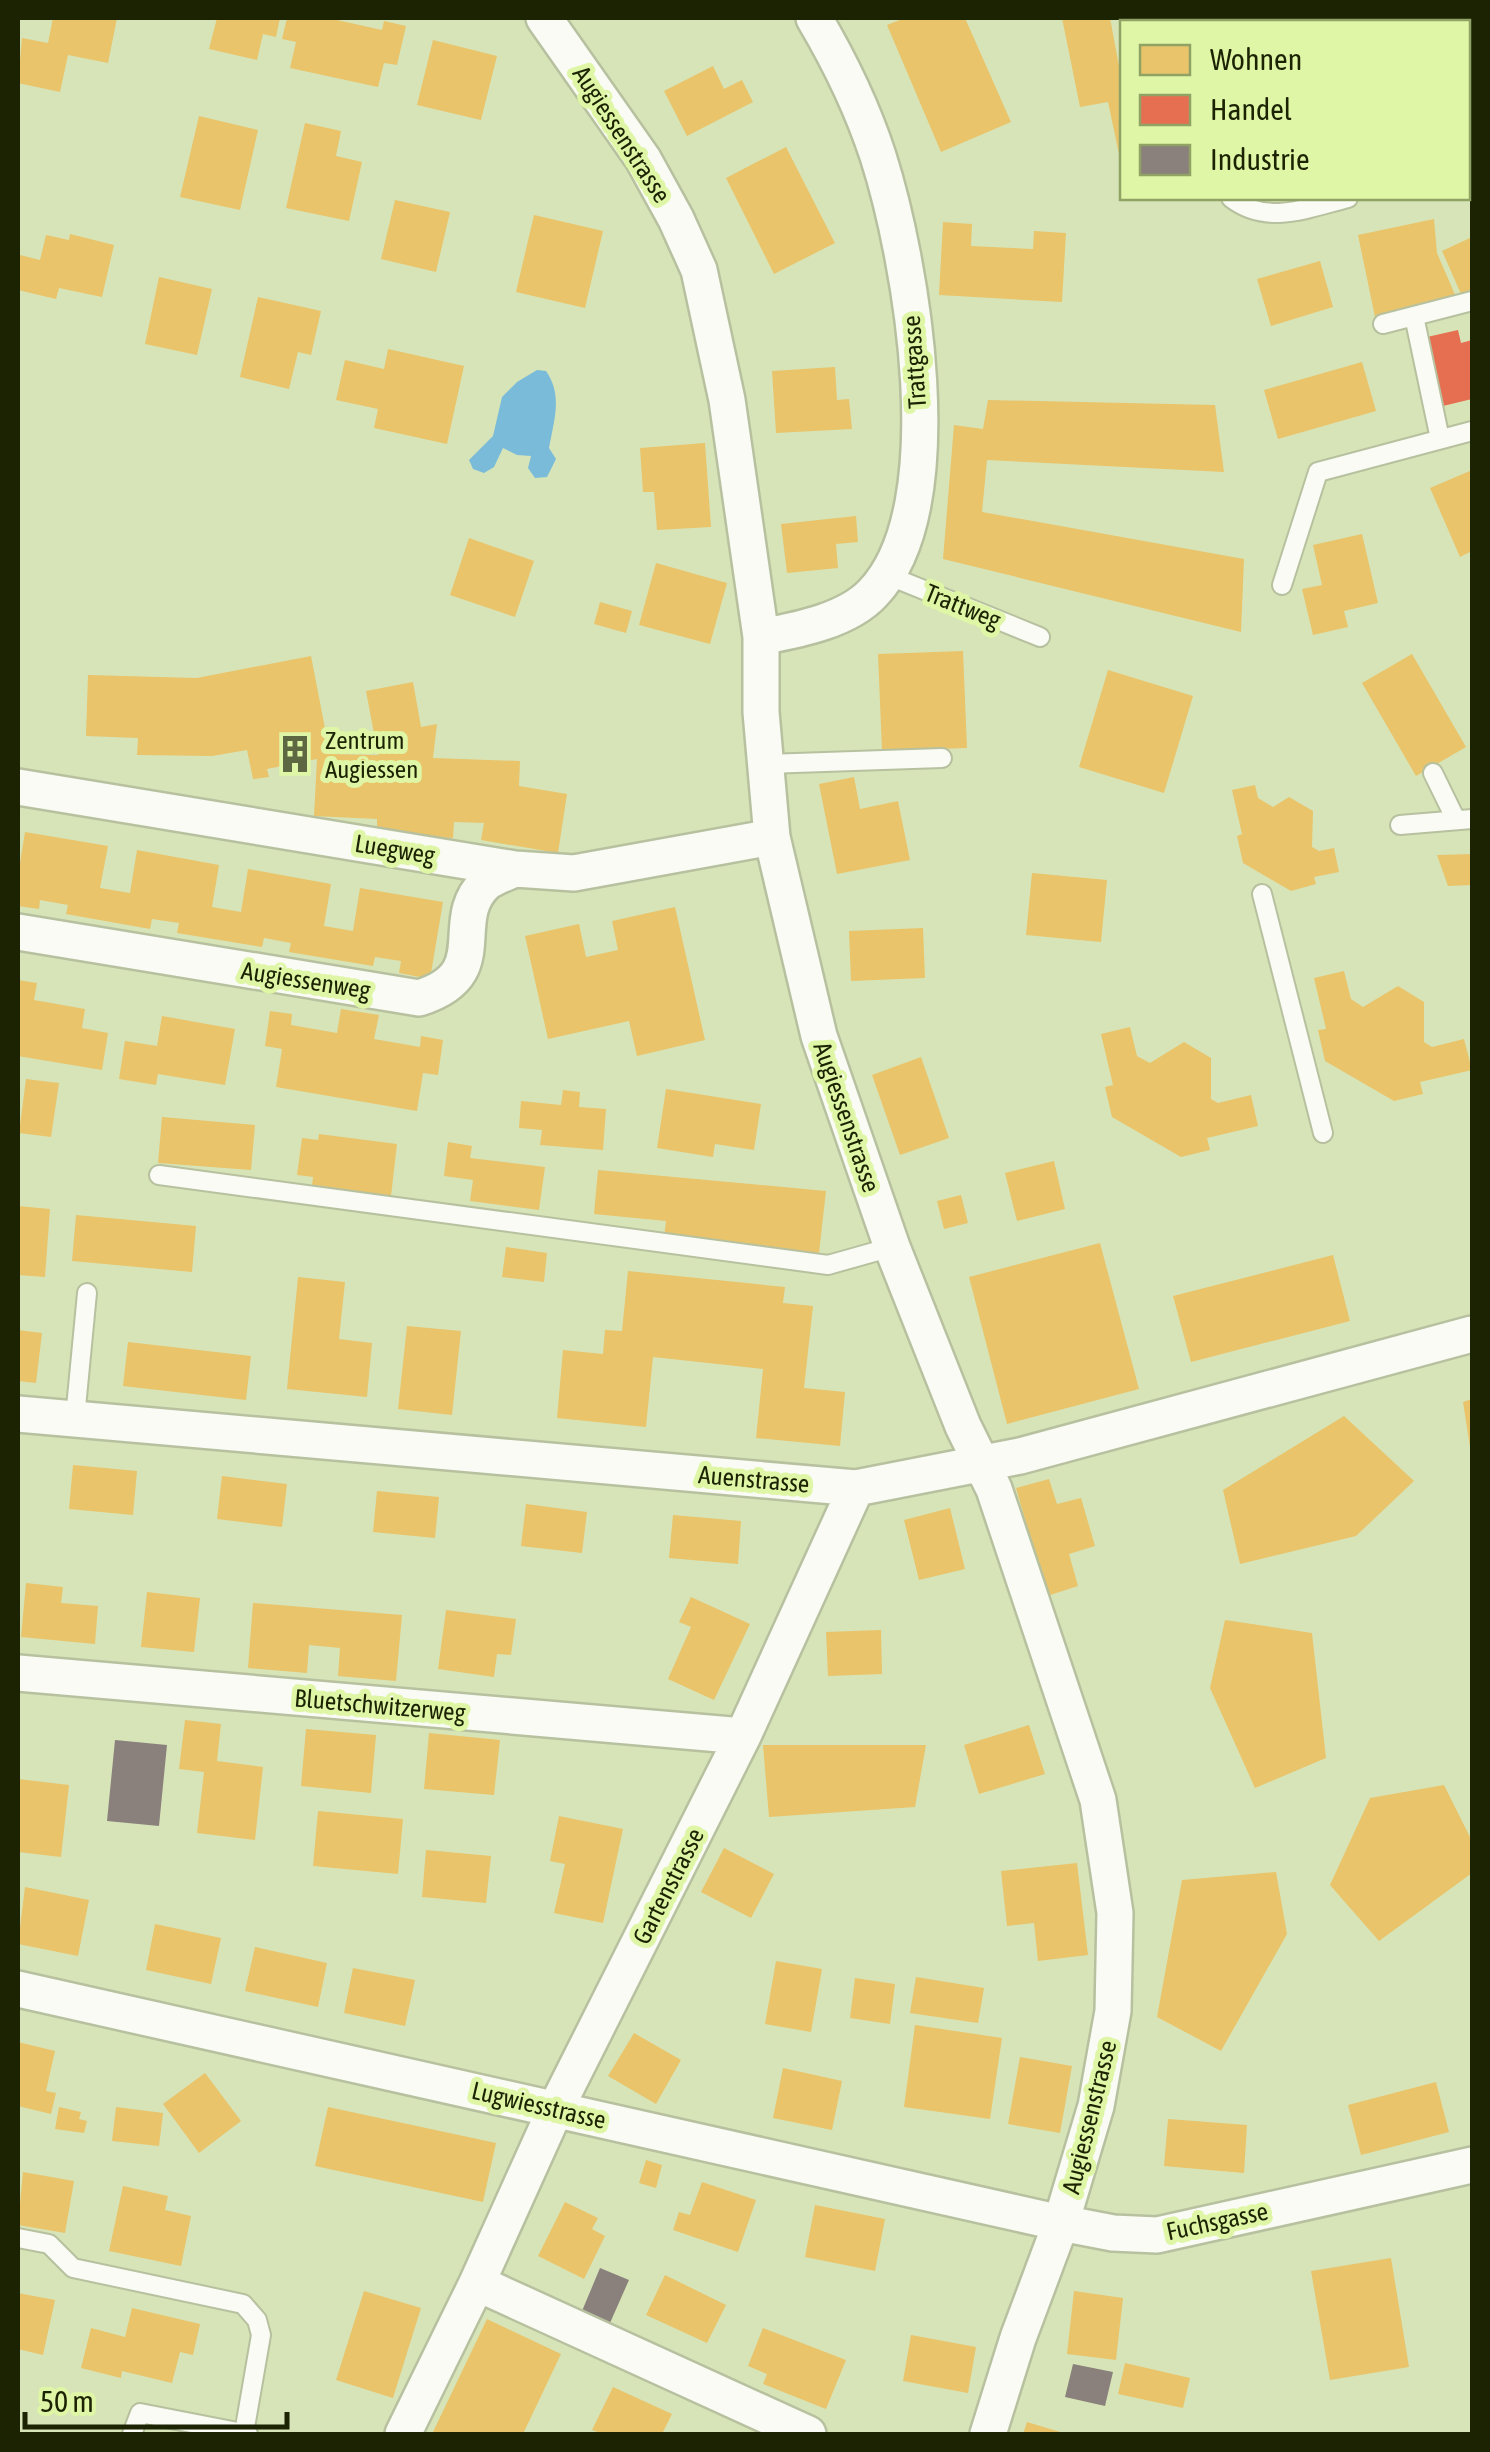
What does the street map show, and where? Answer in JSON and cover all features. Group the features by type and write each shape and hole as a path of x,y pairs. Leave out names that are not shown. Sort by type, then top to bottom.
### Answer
{"street":[{"name":"Augiessenstrasse","path":"544,18 643,159 699,270 727,400 761,637 761,712 772,837 819,1036 892,1247 963,1426 994,1489 1098,1800 1116,1912 1113,2011 1096,2106 1061,2224"},
{"name":"Trattgasse","path":"761,637 802,629 854,607 872,594 902,550 910,522 919,446 917,347 901,250 878,156 842,66 814,18"},
{"name":"Luegweg","path":"18,787 515,869 574,873 772,837"},
{"name":"Augiessenweg","path":"18,932 420,998 444,990 461,973 473,902 487,882 515,869"},
{"name":"Auenstrasse","path":"18,1414 856,1488 1020,1456 1472,1334"},
{"name":"Gartenstrasse","path":"403,2434 556,2108 743,1736 856,1488"},
{"name":"Bluetschwitzerweg","path":"18,1674 743,1736"},
{"name":"Lugwiesstrasse","path":"18,1989 1061,2224"},
{"name":"Fuchsgasse","path":"1061,2224 1113,2234 1157,2235 1472,2165"},
{"path":"988,2434 1018,2338 1061,2224"},
{"path":"477,2283 808,2434"}],"lane":[{"path":"1234,200 1244,208 1280,216 1340,200"},
{"path":"1383,324 1472,301"},
{"path":"1414,316 1440,439"},
{"path":"1282,585 1318,472 1472,431"},
{"name":"Trattweg","path":"887,574 1040,636"},
{"path":"766,764 942,758"},
{"path":"1400,825 1464,820 1432,773"},
{"path":"1262,894 1323,1133"},
{"path":"159,1175 828,1265 892,1247"},
{"path":"75,1418 87,1293"},
{"path":"18,2238 49,2244 73,2268 243,2304 257,2320 262,2335 246,2434 140,2413 132,2434"}],"water":[{"path":"537,370 546,371 556,399 549,448 556,459 547,477 535,478 528,468 531,456 503,448 494,467 484,473 473,469 469,460 493,436 502,397"}],"building: Wohnen":[{"path":"53,18 117,18 108,63 68,55 60,92 18,83 22,38 48,43"},
{"path":"217,18 280,18 276,37 263,34 257,60 209,49"},
{"path":"287,18 328,18 382,30 384,21 406,26 397,65 384,63 378,87 290,68 296,42 282,39"},
{"path":"905,18 965,18 1011,122 941,152 887,25"},
{"path":"1062,18 1110,18 1120,71 1120,154 1108,102 1080,107"},
{"path":"433,40 497,56 481,120 417,105"},
{"path":"713,66 724,89 742,80 753,102 687,136 664,91"},
{"path":"199,116 258,130 240,210 180,197"},
{"path":"305,123 341,131 336,156 362,162 349,221 286,208"},
{"path":"786,147 835,243 774,274 726,178"},
{"path":"395,200 450,212 436,272 381,259"},
{"path":"534,215 603,231 585,308 516,292"},
{"path":"1434,219 1437,253 1456,297 1375,317 1358,235"},
{"path":"943,222 972,224 971,246 1033,249 1034,231 1066,233 1062,302 939,295"},
{"path":"70,234 114,245 102,297 59,288 56,299 18,290 20,255 40,260 46,235 69,240"},
{"path":"1472,237 1472,289 1461,294 1442,251"},
{"path":"1320,261 1333,307 1271,326 1257,279"},
{"path":"159,277 212,289 197,355 145,344"},
{"path":"258,297 321,311 311,355 298,352 289,389 240,377"},
{"path":"388,349 464,366 447,444 374,428 378,409 336,400 345,360 384,369"},
{"path":"1362,362 1376,411 1278,439 1264,390"},
{"path":"835,367 837,400 849,399 852,429 776,433 772,371"},
{"path":"988,400 1215,405 1224,472 987,460 982,512 1244,559 1241,632 943,559 954,425 983,429"},
{"path":"705,443 711,527 657,530 654,492 643,492 640,448"},
{"path":"1472,470 1472,551 1460,557 1430,488"},
{"path":"856,516 858,542 836,544 838,568 787,573 781,524"},
{"path":"1362,534 1378,603 1344,611 1348,627 1313,635 1302,589 1322,585 1313,545"},
{"path":"469,538 534,561 515,617 450,595"},
{"path":"656,563 727,583 710,644 639,625"},
{"path":"600,602 632,611 626,633 594,624"},
{"path":"963,651 967,748 882,751 878,654"},
{"path":"1412,654 1466,747 1416,776 1362,683"},
{"name":"Zentrum Augiessen","path":"311,656 330,754 378,755 366,691 413,682 421,727 437,724 433,758 520,761 519,786 567,794 558,853 481,840 484,823 454,822 453,838 377,835 377,819 314,816 317,759 267,769 269,777 253,779 247,750 212,756 137,755 138,738 86,736 88,675 197,678"},
{"path":"1108,670 1193,696 1164,793 1079,767"},
{"path":"854,777 860,809 898,801 910,860 837,874 819,784"},
{"path":"1255,785 1258,798 1273,807 1289,797 1313,811 1312,847 1319,851 1334,848 1339,872 1314,877 1316,884 1291,891 1243,863 1237,836 1242,834 1232,790"},
{"path":"25,832 108,846 100,888 130,893 137,850 219,865 212,907 241,912 248,869 331,884 324,926 353,931 360,888 443,902 430,979 399,973 401,961 375,957 373,966 289,952 291,943 264,938 262,947 177,933 179,923 152,919 150,929 66,914 68,905 40,900 39,909 18,906"},
{"path":"1472,854 1472,885 1448,886 1437,855"},
{"path":"1032,873 1107,880 1101,942 1026,935"},
{"path":"675,907 705,1040 637,1056 629,1021 548,1039 525,936 579,924 586,957 618,950 612,921"},
{"path":"923,928 925,978 851,981 849,931"},
{"path":"1344,971 1351,999 1363,1007 1398,986 1424,1002 1424,1042 1432,1047 1464,1039 1472,1070 1420,1082 1423,1094 1394,1101 1325,1061 1318,1030 1326,1029 1314,978"},
{"path":"18,980 37,983 34,1000 85,1009 82,1028 108,1033 102,1070 18,1056"},
{"path":"341,1009 379,1015 374,1039 420,1047 421,1036 443,1040 438,1075 423,1073 417,1111 276,1087 282,1049 265,1046 270,1011 292,1014 291,1025 337,1033"},
{"path":"162,1016 235,1029 225,1085 158,1074 156,1085 119,1079 125,1041 157,1046"},
{"path":"1130,1027 1137,1056 1150,1063 1184,1042 1211,1058 1211,1099 1218,1103 1251,1095 1258,1126 1207,1138 1210,1150 1181,1157 1112,1117 1105,1087 1113,1085 1101,1034"},
{"path":"921,1057 949,1138 900,1155 872,1075"},
{"path":"26,1079 59,1083 51,1137 19,1133"},
{"path":"666,1089 761,1104 754,1150 715,1144 713,1157 657,1148"},
{"path":"563,1090 580,1092 579,1107 606,1109 603,1150 540,1145 542,1130 519,1128 521,1101 561,1105"},
{"path":"162,1117 255,1125 251,1170 158,1163"},
{"path":"319,1134 397,1144 391,1196 312,1185 313,1177 297,1175 302,1138 318,1140"},
{"path":"448,1142 472,1146 470,1158 545,1167 539,1210 470,1201 473,1180 444,1176"},
{"path":"1054,1161 1065,1209 1017,1221 1005,1173"},
{"path":"598,1170 826,1191 819,1253 664,1238 666,1221 594,1214"},
{"path":"961,1195 968,1223 944,1229 937,1201"},
{"path":"18,1206 50,1209 45,1277 18,1275"},
{"path":"76,1215 196,1226 192,1272 72,1261"},
{"path":"1100,1243 1139,1389 1007,1424 969,1277"},
{"path":"506,1247 547,1253 544,1282 502,1277"},
{"path":"1333,1255 1350,1321 1191,1362 1173,1296"},
{"path":"628,1271 785,1287 783,1303 813,1306 804,1388 845,1392 840,1446 756,1438 763,1369 653,1357 646,1427 557,1418 563,1350 603,1354 605,1330 622,1331"},
{"path":"298,1277 345,1282 339,1339 372,1343 367,1397 287,1389"},
{"path":"407,1326 461,1331 452,1415 398,1409"},
{"path":"18,1330 42,1333 36,1383 18,1381"},
{"path":"128,1342 251,1356 246,1400 123,1386"},
{"path":"1472,1399 1472,1447 1470,1447 1463,1402"},
{"path":"1344,1416 1414,1481 1356,1536 1240,1564 1223,1490"},
{"path":"73,1465 137,1471 133,1515 69,1509"},
{"path":"222,1476 287,1484 282,1527 217,1519"},
{"path":"1049,1479 1057,1504 1081,1498 1095,1546 1069,1554 1078,1586 1047,1596 1016,1488"},
{"path":"377,1491 439,1497 435,1538 373,1532"},
{"path":"526,1504 587,1512 582,1553 521,1546"},
{"path":"950,1508 965,1569 919,1580 904,1520"},
{"path":"673,1515 741,1521 738,1564 669,1558"},
{"path":"26,1583 63,1587 61,1603 98,1606 95,1644 21,1637"},
{"path":"147,1592 200,1598 194,1652 141,1647"},
{"path":"691,1597 750,1624 714,1700 668,1679 691,1627 679,1622"},
{"path":"253,1603 402,1615 396,1681 338,1676 340,1648 309,1645 307,1673 248,1668"},
{"path":"446,1610 516,1619 511,1655 497,1654 494,1677 438,1669"},
{"path":"1225,1620 1312,1633 1326,1758 1255,1788 1210,1688"},
{"path":"881,1630 882,1674 828,1676 826,1632"},
{"path":"185,1720 221,1724 217,1761 263,1767 255,1840 197,1833 204,1772 179,1769"},
{"path":"1029,1725 1045,1774 979,1794 964,1745"},
{"path":"306,1729 376,1735 371,1793 301,1786"},
{"path":"429,1733 500,1740 494,1795 424,1789"},
{"path":"763,1745 926,1745 915,1807 769,1817"},
{"path":"18,1779 69,1785 61,1857 18,1852"},
{"path":"1444,1785 1472,1841 1472,1873 1379,1941 1330,1885 1370,1798"},
{"path":"318,1811 403,1819 398,1874 313,1866"},
{"path":"559,1816 623,1829 603,1923 554,1913 565,1864 550,1861"},
{"path":"724,1848 774,1874 751,1918 701,1892"},
{"path":"426,1850 491,1856 486,1903 422,1897"},
{"path":"1077,1863 1088,1955 1038,1961 1034,1923 1007,1926 1001,1871"},
{"path":"1276,1872 1287,1934 1221,2051 1157,2017 1182,1880"},
{"path":"25,1887 89,1900 78,1956 18,1944"},
{"path":"155,1924 221,1938 211,1984 146,1970"},
{"path":"255,1947 327,1963 318,2007 245,1991"},
{"path":"776,1961 822,1969 811,2032 765,2024"},
{"path":"353,1968 415,1980 405,2026 344,2013"},
{"path":"916,1977 984,1988 978,2023 910,2013"},
{"path":"855,1978 895,1984 890,2024 850,2018"},
{"path":"915,2025 1002,2038 990,2119 904,2107"},
{"path":"634,2033 681,2060 656,2104 608,2076"},
{"path":"18,2042 55,2051 46,2091 56,2093 51,2114 18,2106"},
{"path":"1020,2057 1072,2066 1060,2133 1008,2124"},
{"path":"783,2068 842,2081 832,2130 773,2118"},
{"path":"205,2073 241,2121 199,2153 163,2104"},
{"path":"1436,2082 1449,2132 1361,2155 1348,2105"},
{"path":"59,2107 81,2112 79,2119 87,2121 84,2133 55,2129"},
{"path":"116,2107 163,2113 159,2146 112,2141"},
{"path":"328,2107 496,2143 483,2202 315,2166"},
{"path":"1168,2119 1247,2125 1244,2173 1164,2166"},
{"path":"646,2160 662,2165 656,2188 639,2183"},
{"path":"23,2172 74,2181 65,2233 18,2225"},
{"path":"702,2182 756,2200 738,2252 673,2230 679,2212 690,2215"},
{"path":"123,2186 168,2196 165,2210 191,2216 181,2266 109,2251"},
{"path":"565,2202 598,2218 592,2229 605,2236 584,2279 538,2256"},
{"path":"815,2205 885,2219 875,2271 805,2257"},
{"path":"1391,2258 1409,2367 1330,2380 1311,2271"},
{"path":"665,2275 726,2305 707,2343 646,2315"},
{"path":"364,2291 421,2308 393,2398 336,2380"},
{"path":"1074,2291 1123,2298 1116,2360 1067,2354"},
{"path":"18,2293 55,2300 43,2355 18,2349"},
{"path":"132,2308 200,2324 193,2355 180,2352 172,2383 122,2371 121,2378 81,2368 91,2328 125,2337"},
{"path":"487,2319 561,2354 523,2434 432,2434"},
{"path":"763,2328 846,2360 826,2409 763,2384 767,2374 748,2366"},
{"path":"911,2335 976,2347 968,2393 903,2381"},
{"path":"1125,2363 1190,2378 1183,2408 1118,2394"},
{"path":"613,2387 672,2414 662,2434 603,2434 592,2430"},
{"path":"1027,2422 1067,2434 1023,2434"}],"building: Handel":[{"path":"1458,330 1461,343 1472,340 1472,399 1443,406 1427,337"}],"building: Industrie":[{"path":"115,1740 167,1745 159,1826 107,1821"},
{"path":"600,2268 629,2280 610,2323 582,2311"},
{"path":"1073,2364 1113,2372 1105,2406 1065,2397"}],"place":[{"name":"Zentrum Augiessen","path":"295,754"}]}
